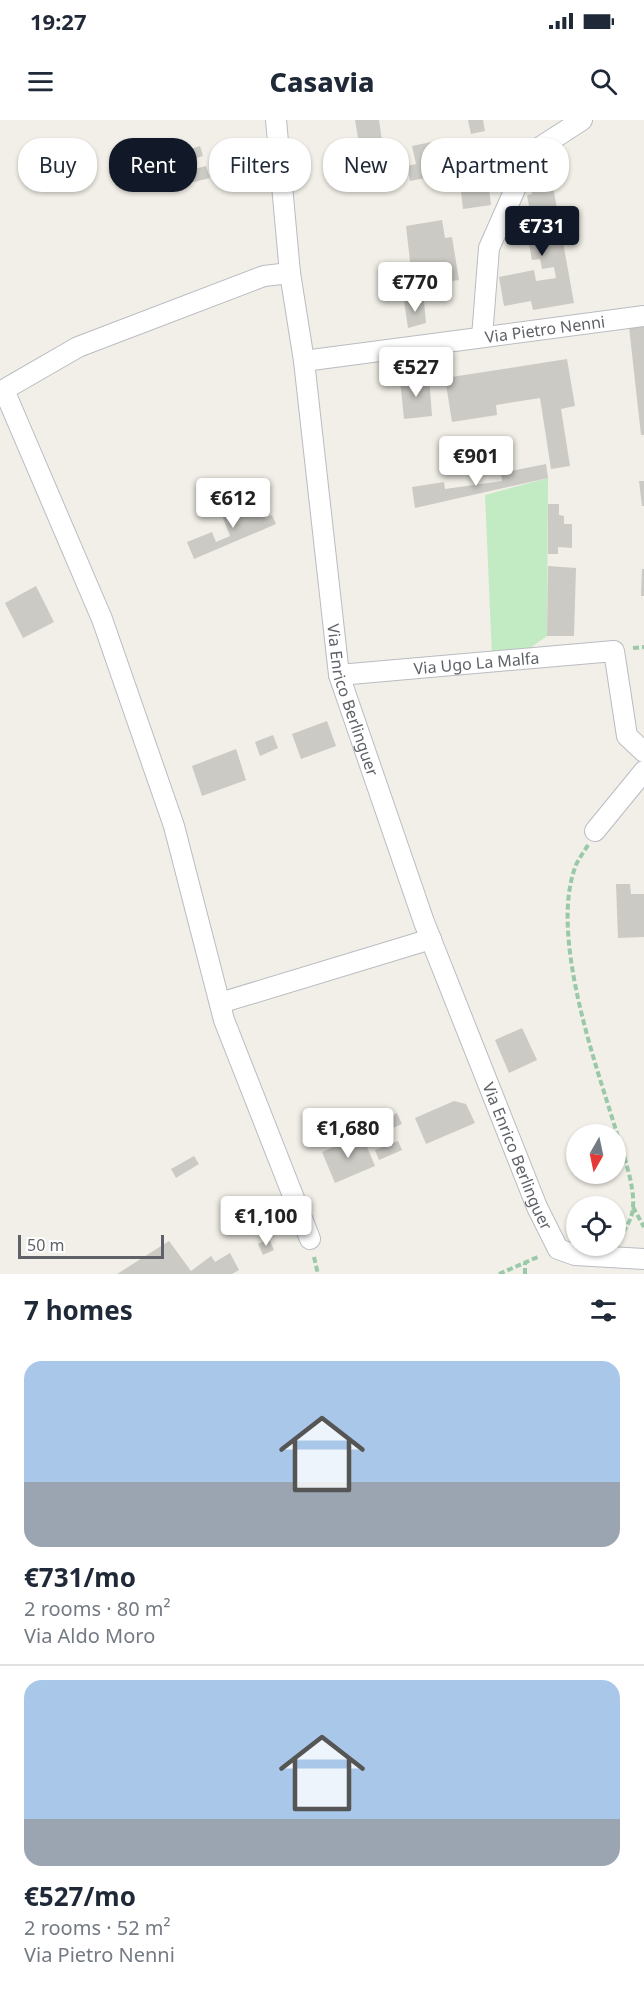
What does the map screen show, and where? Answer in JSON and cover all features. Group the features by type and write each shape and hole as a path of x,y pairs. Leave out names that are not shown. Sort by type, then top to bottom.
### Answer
{"street":[{"name":"Via Enrico Berlinguer","path":"276,120 290,273 304,361 339,675 431,939 537,1207 558,1249"},
{"path":"482,337 489,248 531,153 582,120"},
{"path":"290,273 264,276 78,347 2,391 102,619 174,826 224,1020 310,1239"},
{"name":"Via Pietro Nenni","path":"304,361 644,316"},
{"name":"Via Ugo La Malfa","path":"339,675 614,651 627,736 644,752"},
{"path":"595,831 644,771"},
{"path":"220,1004 431,939"},
{"path":"558,1249 575,1255 644,1259"}],"path":[{"path":"595,831 576,865 570,888 568,919 570,954 583,1022 629,1175 633,1207 644,1227"},
{"path":"626,1228 633,1207"},
{"path":"499,1274 558,1249"},
{"path":"525,1263 525,1274"}],"green space":[{"path":"548,478 547,636 530,648 492,655 485,495"}],"building":[{"path":"355,120 379,120 382,138 358,138"},
{"path":"468,120 483,120 485,131 471,134"},
{"path":"421,144 421,179 410,181 409,166 416,164 412,146"},
{"path":"200,146 203,156 197,158 197,147"},
{"path":"206,166 209,178 197,181 197,168"},
{"path":"461,192 489,192 491,205 463,209"},
{"path":"532,192 554,192 574,303 533,310 531,301 504,306 499,277 534,270 536,281 556,278 554,267 542,269 540,259 532,260 525,223 532,222 527,195 532,194"},
{"path":"442,220 445,238 452,237 459,280 413,287 406,226"},
{"path":"404,301 424,301 426,323 408,328"},
{"path":"644,325 644,435 641,435 629,327"},
{"path":"567,359 575,406 561,409 570,466 551,469 540,398 496,405 497,415 452,422 445,378"},
{"path":"429,377 432,416 404,419 400,379"},
{"path":"546,464 548,478 415,508 412,487 444,482 445,489 502,481 501,473"},
{"path":"639,481 644,481 644,506 642,506"},
{"path":"251,500 255,510 262,507 266,518 272,515 276,524 194,559 187,542 212,532 216,542 230,536 221,513"},
{"path":"548,504 559,504 559,515 564,516 564,524 572,524 572,548 558,547 558,554 548,554"},
{"path":"548,566 576,568 574,636 547,636"},
{"path":"642,569 644,569 644,596 641,596"},
{"path":"36,586 54,622 23,638 5,603"},
{"path":"327,721 336,746 301,759 292,734"},
{"path":"273,735 278,748 260,756 255,742"},
{"path":"236,749 246,780 202,796 192,766"},
{"path":"616,884 630,884 631,894 644,894 644,937 618,938"},
{"path":"522,1028 537,1060 509,1073 495,1040"},
{"path":"454,1101 466,1104 475,1123 426,1144 415,1118"},
{"path":"383,1109 387,1118 397,1113 402,1124 371,1137 363,1117"},
{"path":"362,1135 375,1166 335,1183 322,1152"},
{"path":"398,1141 402,1150 379,1160 375,1150"},
{"path":"194,1156 199,1164 176,1178 171,1169"},
{"path":"269,1239 274,1250 263,1255 258,1244"},
{"path":"169,1241 191,1271 211,1256 215,1262 230,1253 239,1270 232,1274 117,1274"}]}
